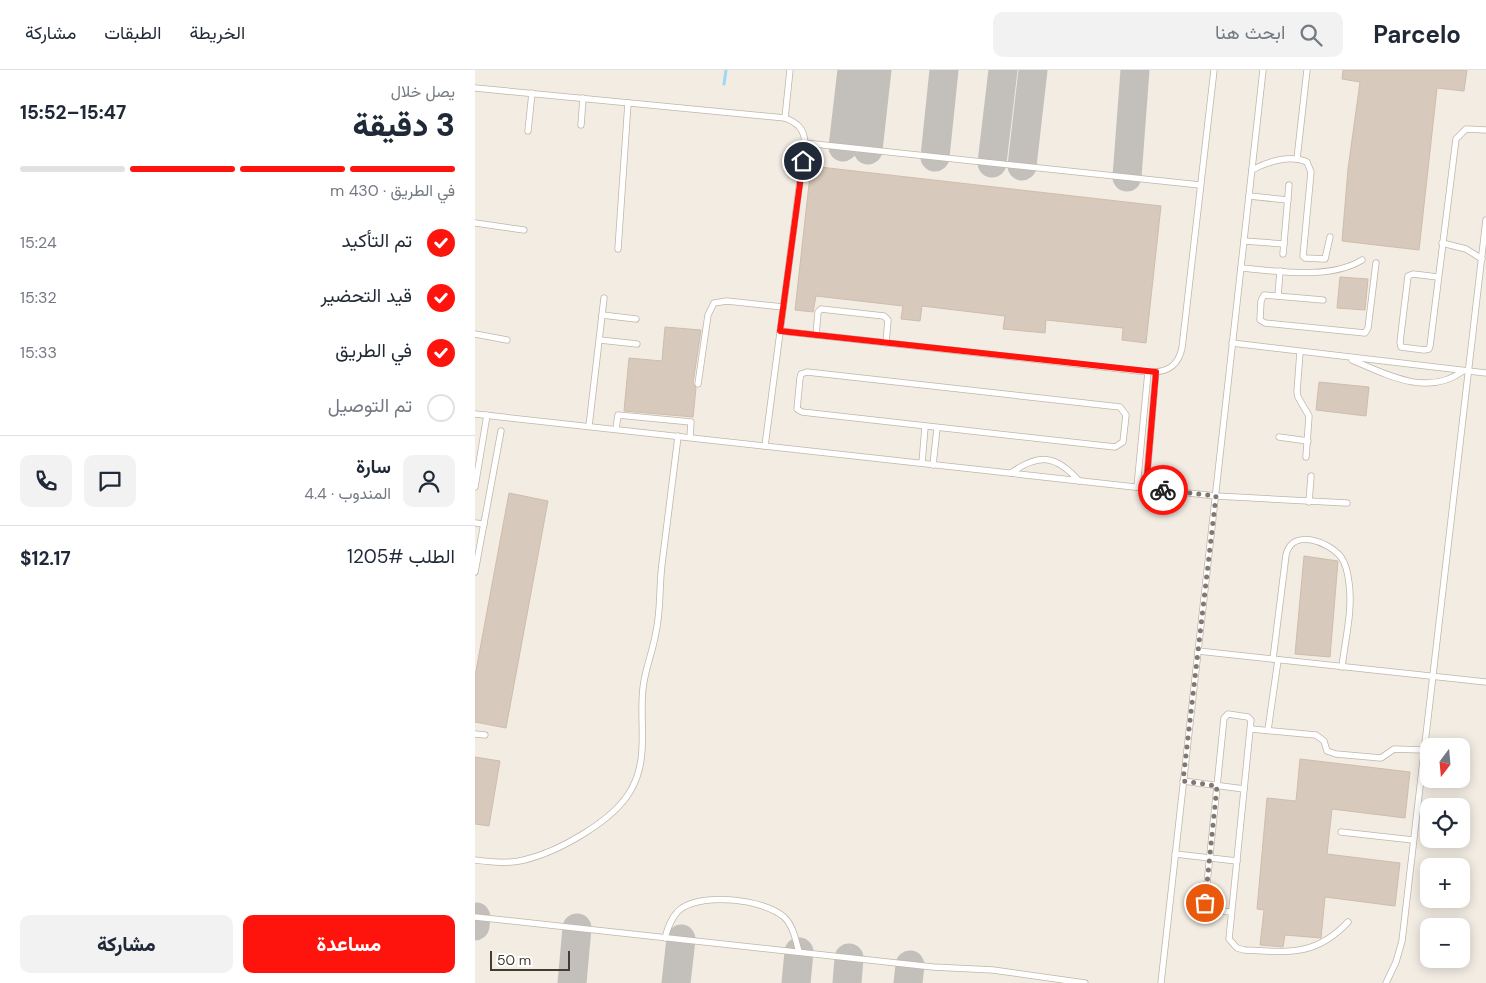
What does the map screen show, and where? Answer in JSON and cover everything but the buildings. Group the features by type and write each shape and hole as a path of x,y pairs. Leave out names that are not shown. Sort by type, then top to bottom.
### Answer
{"lane":[{"path":"785,118 790,70"},
{"path":"780,331 1148,372 1166,371 1175,366 1180,358 1214,70"},
{"path":"1161,983 1263,70"},
{"path":"1297,159 1307,70"},
{"path":"475,88 785,118 794,121 800,127 805,143 765,446"},
{"path":"529,131 532,93"},
{"path":"581,124 583,98"},
{"path":"618,248 628,103"},
{"path":"1438,277 1413,274 1408,276 1401,347 1429,349 1456,138 1466,129 1486,130"},
{"path":"805,143 1200,185"},
{"path":"1252,170 1269,162 1297,159 1307,162 1311,172 1303,256 1305,258 1325,259 1330,237"},
{"path":"1283,254 1289,185"},
{"path":"1249,196 1288,200"},
{"path":"1424,738 1466,371 1486,220"},
{"path":"475,224 524,230"},
{"path":"1244,241 1284,244"},
{"path":"1443,243 1466,249 1481,259"},
{"path":"1241,268 1328,272 1353,266 1362,260"},
{"path":"1323,300 1278,296 1262,297 1259,316 1262,322 1365,333 1369,328 1376,263"},
{"path":"1278,296 1280,271"},
{"path":"589,426 604,298"},
{"path":"698,384 708,315 714,303 727,301 783,307"},
{"path":"816,335 818,312 821,309 876,315 888,318 886,343"},
{"path":"603,315 636,319"},
{"path":"475,334 507,340"},
{"path":"600,340 637,344"},
{"path":"1232,344 1486,374"},
{"path":"1300,352 1297,392 1309,416 1306,457"},
{"path":"1345,357 1417,384 1438,383 1454,378 1466,371"},
{"path":"807,372 1117,407 1123,409 1126,415 1123,442 1115,447 937,428 799,411 797,406 801,374 807,372"},
{"path":"1137,487 1148,372"},
{"path":"1146,488 1156,372"},
{"path":"475,414 1216,496 1347,503"},
{"path":"475,487 487,415"},
{"path":"616,429 618,415 691,422 690,438"},
{"path":"921,463 925,427"},
{"path":"933,465 937,428"},
{"path":"475,572 501,432"},
{"path":"475,860 503,863 523,861 542,854 587,831 613,814 632,788 642,758 640,709 643,685 656,632 678,436"},
{"path":"1279,437 1308,441"},
{"path":"1011,473 1028,462 1047,460 1064,466 1079,481"},
{"path":"1309,502 1311,476"},
{"path":"475,523 484,524"},
{"path":"1268,730 1286,555 1288,546 1300,538 1322,544 1333,550 1341,557 1346,568 1350,599 1342,667"},
{"path":"1198,651 1486,682"},
{"path":"1231,912 1211,911 1205,907 1224,716 1250,717 1251,729 1229,939 1237,948 1244,950 1290,952 1306,950 1322,944 1336,935 1348,922"},
{"path":"1251,729 1316,734 1324,741 1327,751 1336,754 1381,758 1398,749 1420,750"},
{"path":"475,734 485,736"},
{"path":"1386,983 1396,962 1402,941 1420,777"},
{"path":"1183,781 1244,789"},
{"path":"1341,832 1413,840"},
{"path":"1175,854 1237,861"},
{"path":"665,938 669,922 680,909 696,901 745,902 769,908 785,918 793,931 799,952"},
{"path":"475,917 933,967 993,970 1085,983"}],"waterway":[{"path":"724,84 726,70"}],"taxiway":[{"path":"843,147 852,70"},
{"path":"868,150 877,70"},
{"path":"935,157 944,70"},
{"path":"992,163 1003,70"},
{"path":"1022,166 1033,70"},
{"path":"1127,177 1135,70"},
{"path":"475,926 476,917"},
{"path":"572,983 577,928"},
{"path":"676,983 681,939"},
{"path":"796,983 799,952"},
{"path":"847,983 849,958"},
{"path":"908,983 910,965"}],"way so far":[{"path":"1163,490 1216,496 1183,781 1217,786 1205,903"}],"route":[{"path":"803,161 780,331 1156,372 1146,488 1163,490"}]}
